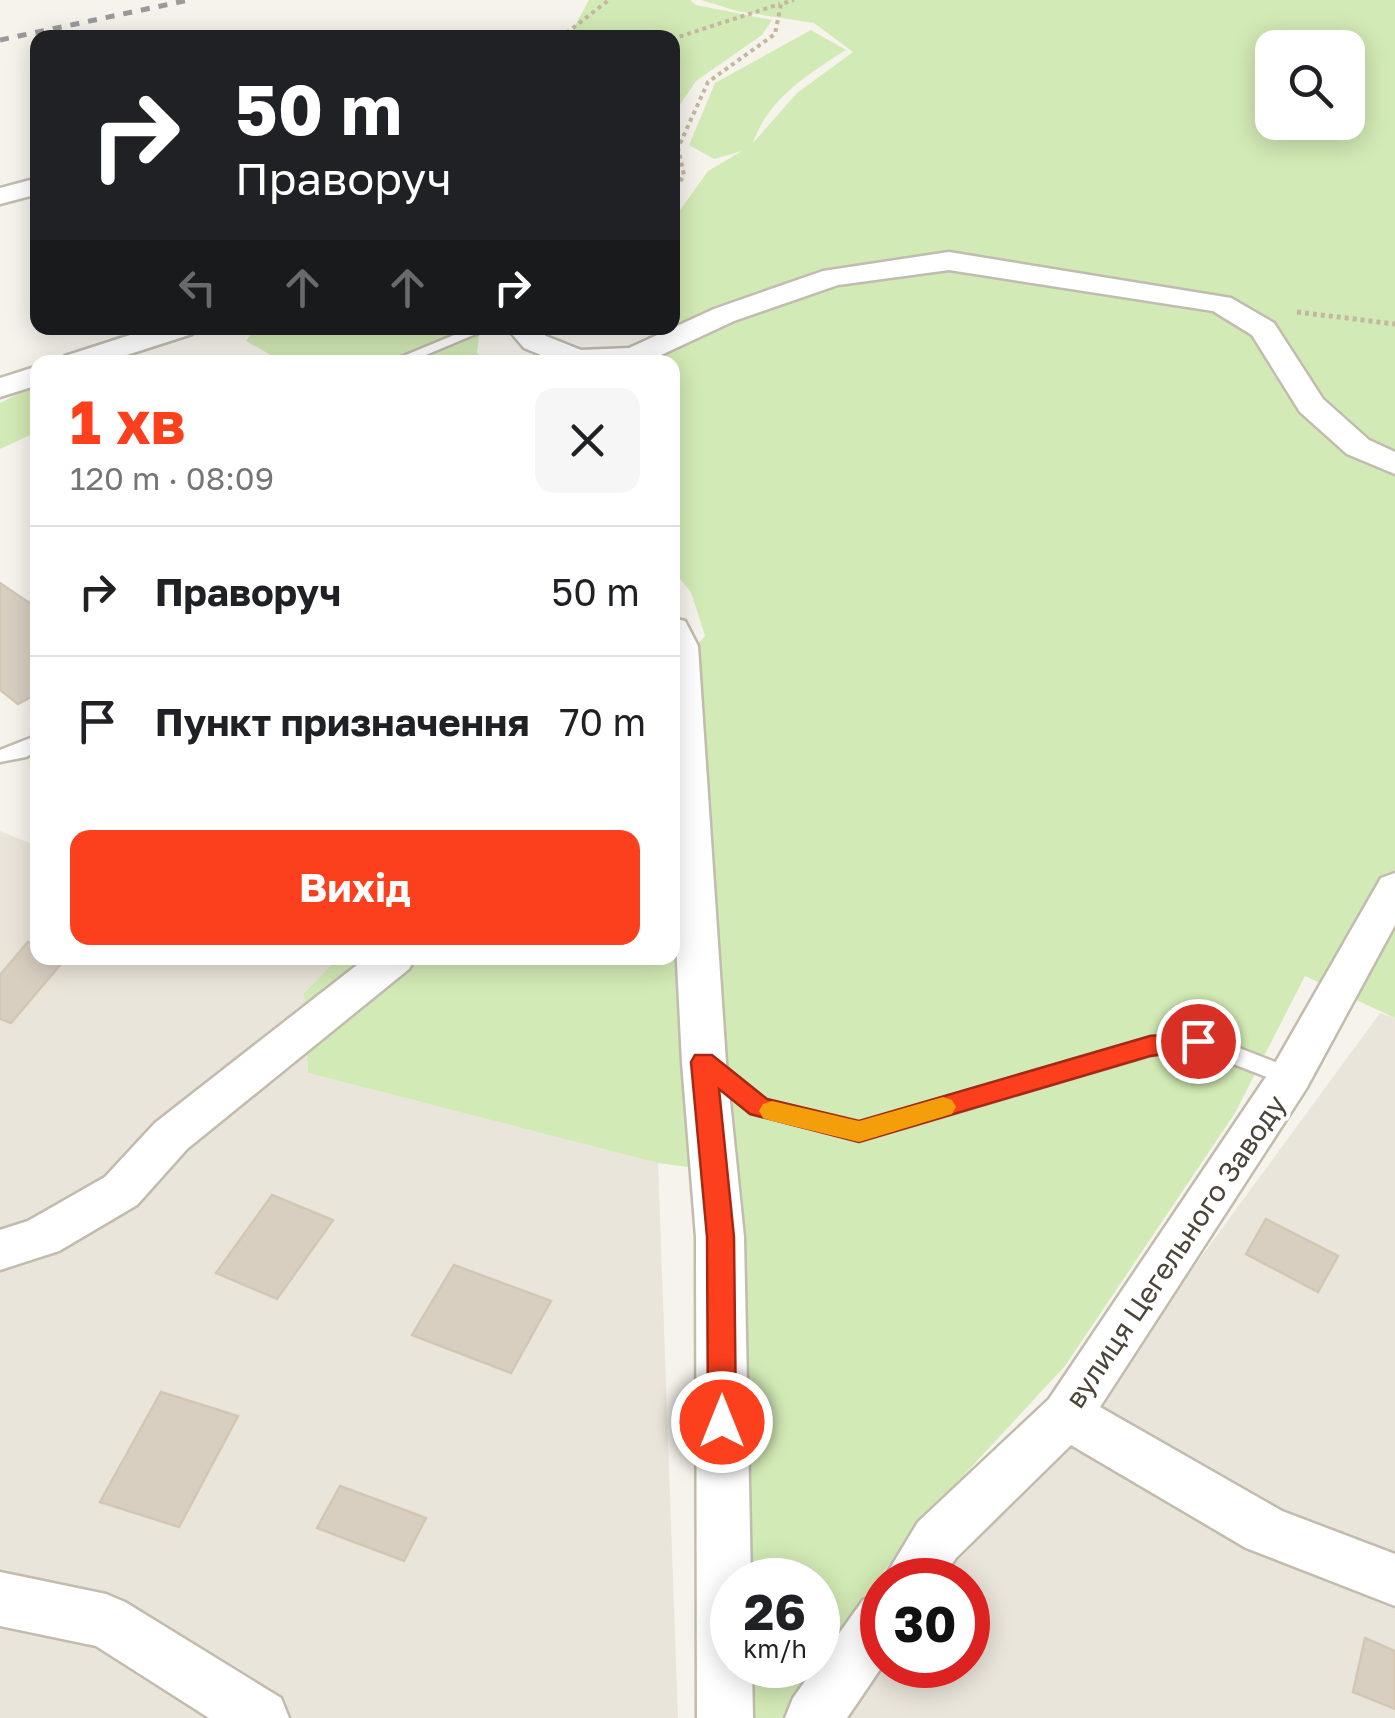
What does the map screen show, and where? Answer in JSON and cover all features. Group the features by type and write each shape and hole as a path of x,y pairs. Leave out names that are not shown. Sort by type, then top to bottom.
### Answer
{"street":[{"path":"0,196 30,188"},
{"path":"638,355 724,314 833,276 949,261 1221,304 1263,329 1312,405 1358,447 1395,464"},
{"path":"98,355 159,335"},
{"path":"528,335 564,355"},
{"path":"0,388 30,378"},
{"path":"680,715 720,1237 725,1718"},
{"name":"вулиця Цегельного Заводу","path":"925,1558 937,1540 1067,1416 1290,1077 1395,888"},
{"path":"0,1250 42,1236 120,1191 172,1136 385,965"},
{"path":"1067,1416 1265,1530 1395,1580"},
{"path":"0,1598 106,1621 262,1718"},
{"path":"813,1718 860,1651"}],"lane":[{"path":"414,355 465,335"},
{"path":"0,756 30,746"},
{"path":"704,1062 759,1107 859,1132 1150,1046 1198,1041 1290,1077"}],"path":[{"path":"574,30 610,0"},
{"path":"680,36 794,0"},
{"path":"680,144 708,82 775,34 781,4"},
{"path":"680,157 684,175 680,182"},
{"path":"1221,304 1395,324"}],"shaded area":[{"path":"0,831 30,843 30,965 331,965 304,993 308,1073 658,1163 678,1718 0,1718"},
{"path":"1380,1013 1395,1018 1395,1718 845,1718 866,1688 990,1688 990,1558 960,1558 1059,1451"}],"green space":[{"path":"589,0 690,0 696,5 772,20 762,35 696,81 680,105 680,30 573,30"},
{"path":"701,0 1395,0 1395,1018 1305,976 1235,1113 1065,1366 912,1531 893,1558 860,1558 860,1606 840,1635 840,1558 747,1558 733,1173 658,1163 308,1073 304,993 331,965 680,965 680,665 705,636 691,592 680,579 680,355 658,355 683,341 680,210 708,171 742,151 714,159 689,145 715,83 811,30 846,50 804,78 779,101 753,143 797,93 853,52 814,23 737,11"},
{"path":"251,335 479,335 479,355 269,355 246,341"},
{"path":"30,388 30,435 0,449 0,403"},
{"path":"751,1688 804,1688 783,1718 752,1718"}],"building":[{"path":"0,583 30,604 30,697 18,704 0,690"},
{"path":"28,942 30,965 60,965 11,1023 0,1019 0,975"},
{"path":"272,1195 333,1220 277,1299 216,1273"},
{"path":"1266,1219 1338,1256 1318,1292 1246,1254"},
{"path":"454,1265 551,1301 511,1373 412,1335"},
{"path":"161,1392 238,1416 179,1527 100,1502"},
{"path":"340,1486 426,1518 404,1561 317,1528"},
{"path":"1365,1638 1395,1651 1395,1709 1353,1692"}],"railway":[{"path":"47,30 189,0"},
{"path":"0,40 30,34"}],"slow traffic":[{"path":"772,1111 859,1132 943,1107"}],"route":[{"path":"722,1422 720,1237 704,1062 759,1107 859,1132 1150,1046 1198,1041"}]}
